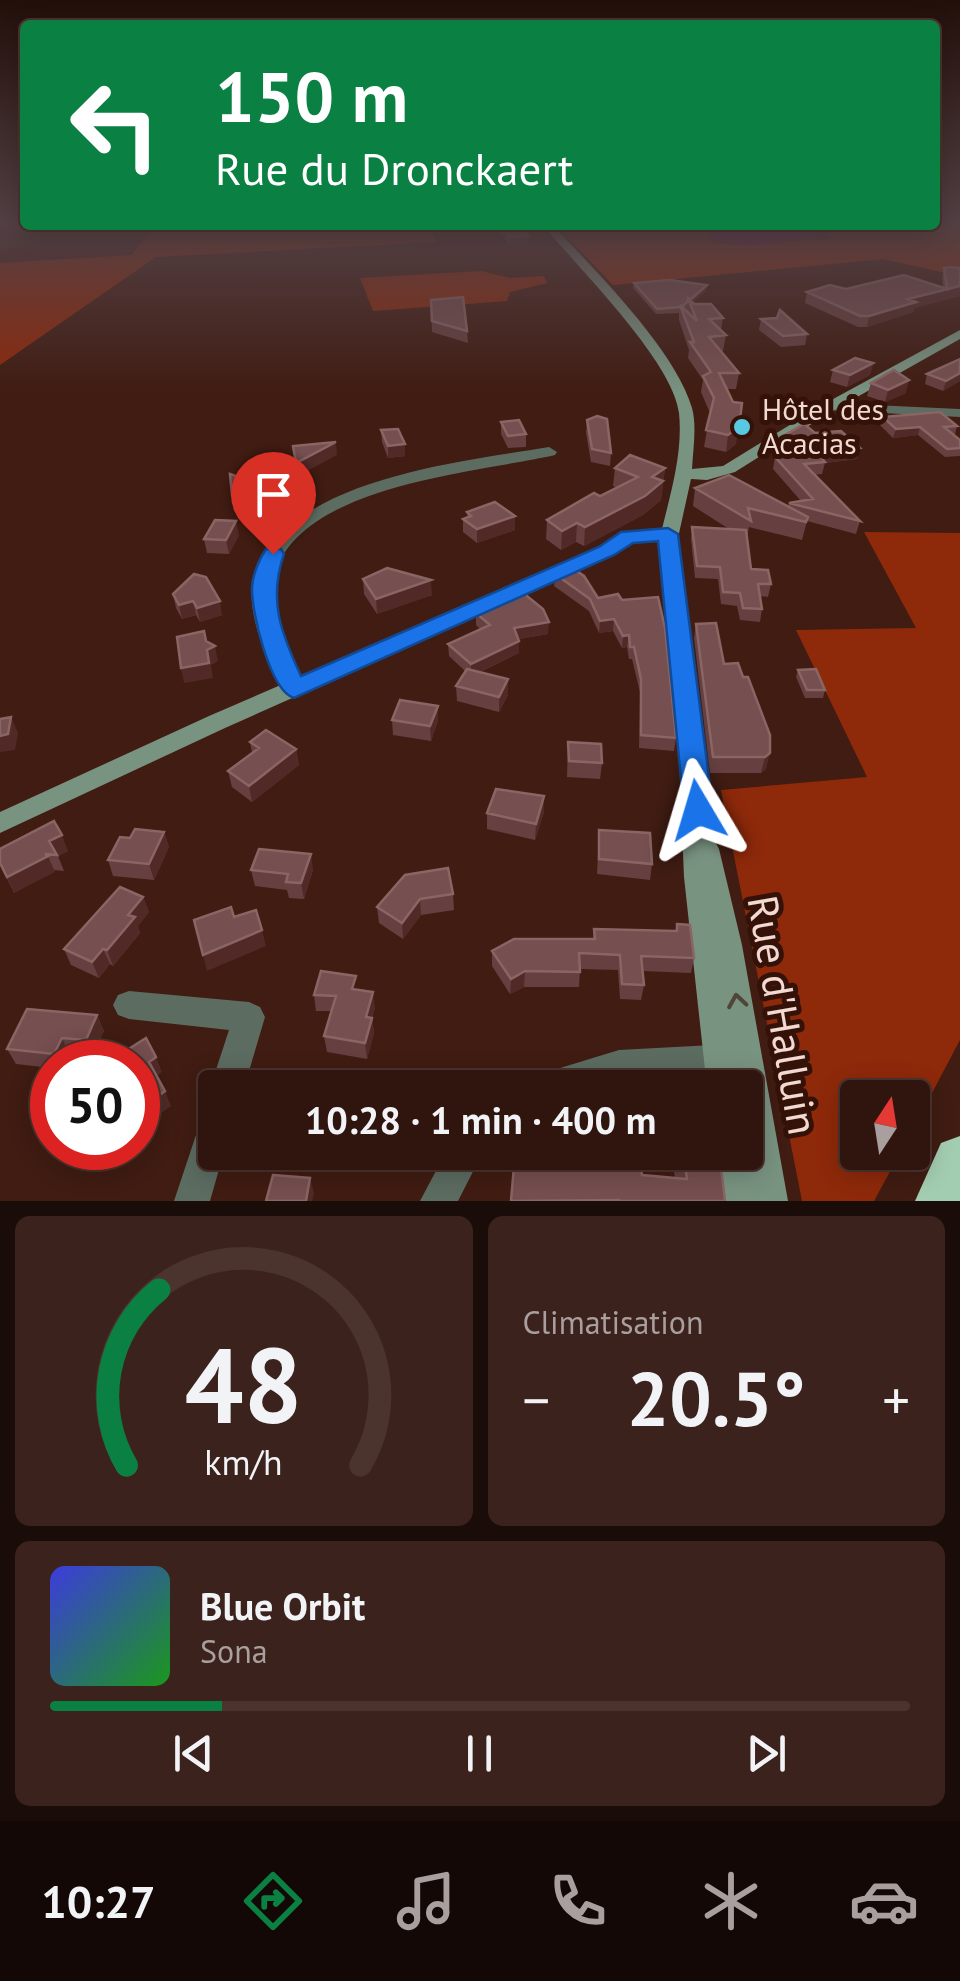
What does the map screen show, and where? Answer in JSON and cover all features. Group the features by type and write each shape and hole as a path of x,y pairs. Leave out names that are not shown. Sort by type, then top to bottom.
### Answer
{"highway":[{"path":"942,1201 960,1162"}],"main road":[{"name":"Rue d'Halluin","path":"599,281 626,310 677,386 686,412 684,468 667,542 730,1069 770,1201"},
{"path":"684,468 721,472 960,334"},
{"path":"0,823 606,551 667,542"},
{"name":"Rue d'Halluin","path":"737,1170 743,1201"}],"street":[{"path":"829,407 960,413"},
{"path":"294,689 274,644 263,589 269,562 294,530 319,512 353,498 423,477 549,452"},
{"path":"129,1005 249,1017 233,1070"},
{"path":"602,1070 619,1066 730,1069"},
{"path":"192,1201 202,1170"},
{"path":"438,1201 456,1170"}],"shaded area":[{"path":"0,281 121,281 0,365"},
{"path":"361,281 547,283 510,292 507,301 373,311"},
{"path":"609,281 654,281 613,285"},
{"path":"864,532 960,533 960,1040 930,1097 930,1080 840,1080 840,1170 891,1170 874,1201 802,1201 721,790 867,777 796,630 916,628"}],"building":[{"path":"678,281 707,285 682,307 657,309 634,283"},
{"path":"879,281 923,281 947,289 946,281 960,281 960,286 908,299 916,302 869,316 860,316 807,292 830,285 846,289"},
{"path":"463,297 467,331 432,321 431,300"},
{"path":"688,298 694,304 711,304 723,318 709,319 726,335 709,337 739,373 719,373 733,402 742,403 739,427 728,435 706,430 714,398 703,376 711,372 690,342 694,342 680,305 697,321"},
{"path":"780,310 807,334 783,336 761,319 777,318"},
{"path":"855,358 873,363 850,375 833,370"},
{"path":"960,359 960,373 946,381 927,374"},
{"path":"894,370 909,380 888,390 871,383"},
{"path":"940,412 957,426 944,427 960,440 960,448 947,449 920,427 896,429 883,417"},
{"path":"597,416 607,419 611,453 592,449 587,420"},
{"path":"519,420 526,434 508,436 501,422"},
{"path":"804,424 815,433 841,431 860,448 816,452 825,462 804,464 860,521 789,503 813,499 775,457 790,455 773,442"},
{"path":"398,429 405,444 388,446 381,430"},
{"path":"336,442 296,463 293,446"},
{"path":"630,455 665,468 652,477 663,481 645,496 585,527 577,523 562,531 547,520 594,493 600,496 638,477 615,468"},
{"path":"230,474 276,490 232,495"},
{"path":"729,475 808,517 806,522 748,508 751,521 695,488"},
{"path":"495,502 515,516 477,529 463,519 471,516 467,512"},
{"path":"215,520 236,521 226,540 204,539"},
{"path":"692,527 746,530 751,569 768,570 771,584 758,584 762,609 743,608 740,593 723,592 720,567 697,566"},
{"path":"571,567 584,576 598,598 618,594 622,600 658,597 665,628 676,738 641,735 641,679 629,635 623,636 614,619 600,621 590,599 555,574"},
{"path":"387,568 431,580 376,599 363,579"},
{"path":"194,574 206,577 220,601 197,608 193,601 179,605 173,594"},
{"path":"522,592 543,609 549,622 514,628 519,641 471,664 448,644 490,625 476,613"},
{"path":"716,623 724,664 738,663 743,677 748,677 770,735 770,753 765,757 713,757 696,624"},
{"path":"204,631 206,641 215,646 207,650 209,663 181,668 177,637"},
{"path":"467,669 508,679 499,697 456,686"},
{"path":"816,669 825,690 807,690 798,670"},
{"path":"400,700 438,706 430,726 392,720"},
{"path":"11,717 8,734 0,736 0,719"},
{"path":"266,730 296,749 249,786 228,771 259,748 250,742"},
{"path":"568,742 601,744 602,763 569,761"},
{"path":"496,789 544,796 536,824 487,813"},
{"path":"54,821 62,835 49,841 57,855 45,854 48,856 7,877 0,863 0,849"},
{"path":"135,829 164,832 149,864 108,860 120,837 130,838"},
{"path":"599,830 650,833 652,864 599,859"},
{"path":"259,849 311,854 301,883 286,882 288,874 251,870"},
{"path":"448,868 453,894 420,899 402,923 377,907 405,875"},
{"path":"120,887 143,897 128,915 135,917 107,950 103,949 92,962 64,949"},
{"path":"231,907 234,917 256,910 262,930 203,955 194,920"},
{"path":"677,924 690,925 694,958 641,956 644,985 622,984 620,955 579,953 580,972 525,971 511,979 492,951 514,939 595,939 594,929 677,931"},
{"path":"321,971 356,976 352,989 373,992 366,1017 372,1018 365,1043 324,1036 336,996 314,995"},
{"path":"27,1009 97,1015 86,1040 30,1040 30,1051 7,1049"},
{"path":"514,1170 641,1170 642,1175 687,1179 686,1170 721,1170 725,1201 511,1201"},
{"path":"273,1175 310,1178 306,1201 266,1201"}],"place":[{"name":"Hôtel des Acacias","path":"742,427"}],"route":[{"path":"273,554 263,581 263,596 274,644 294,689 606,551 628,537 668,534 667,555 698,810"}]}
